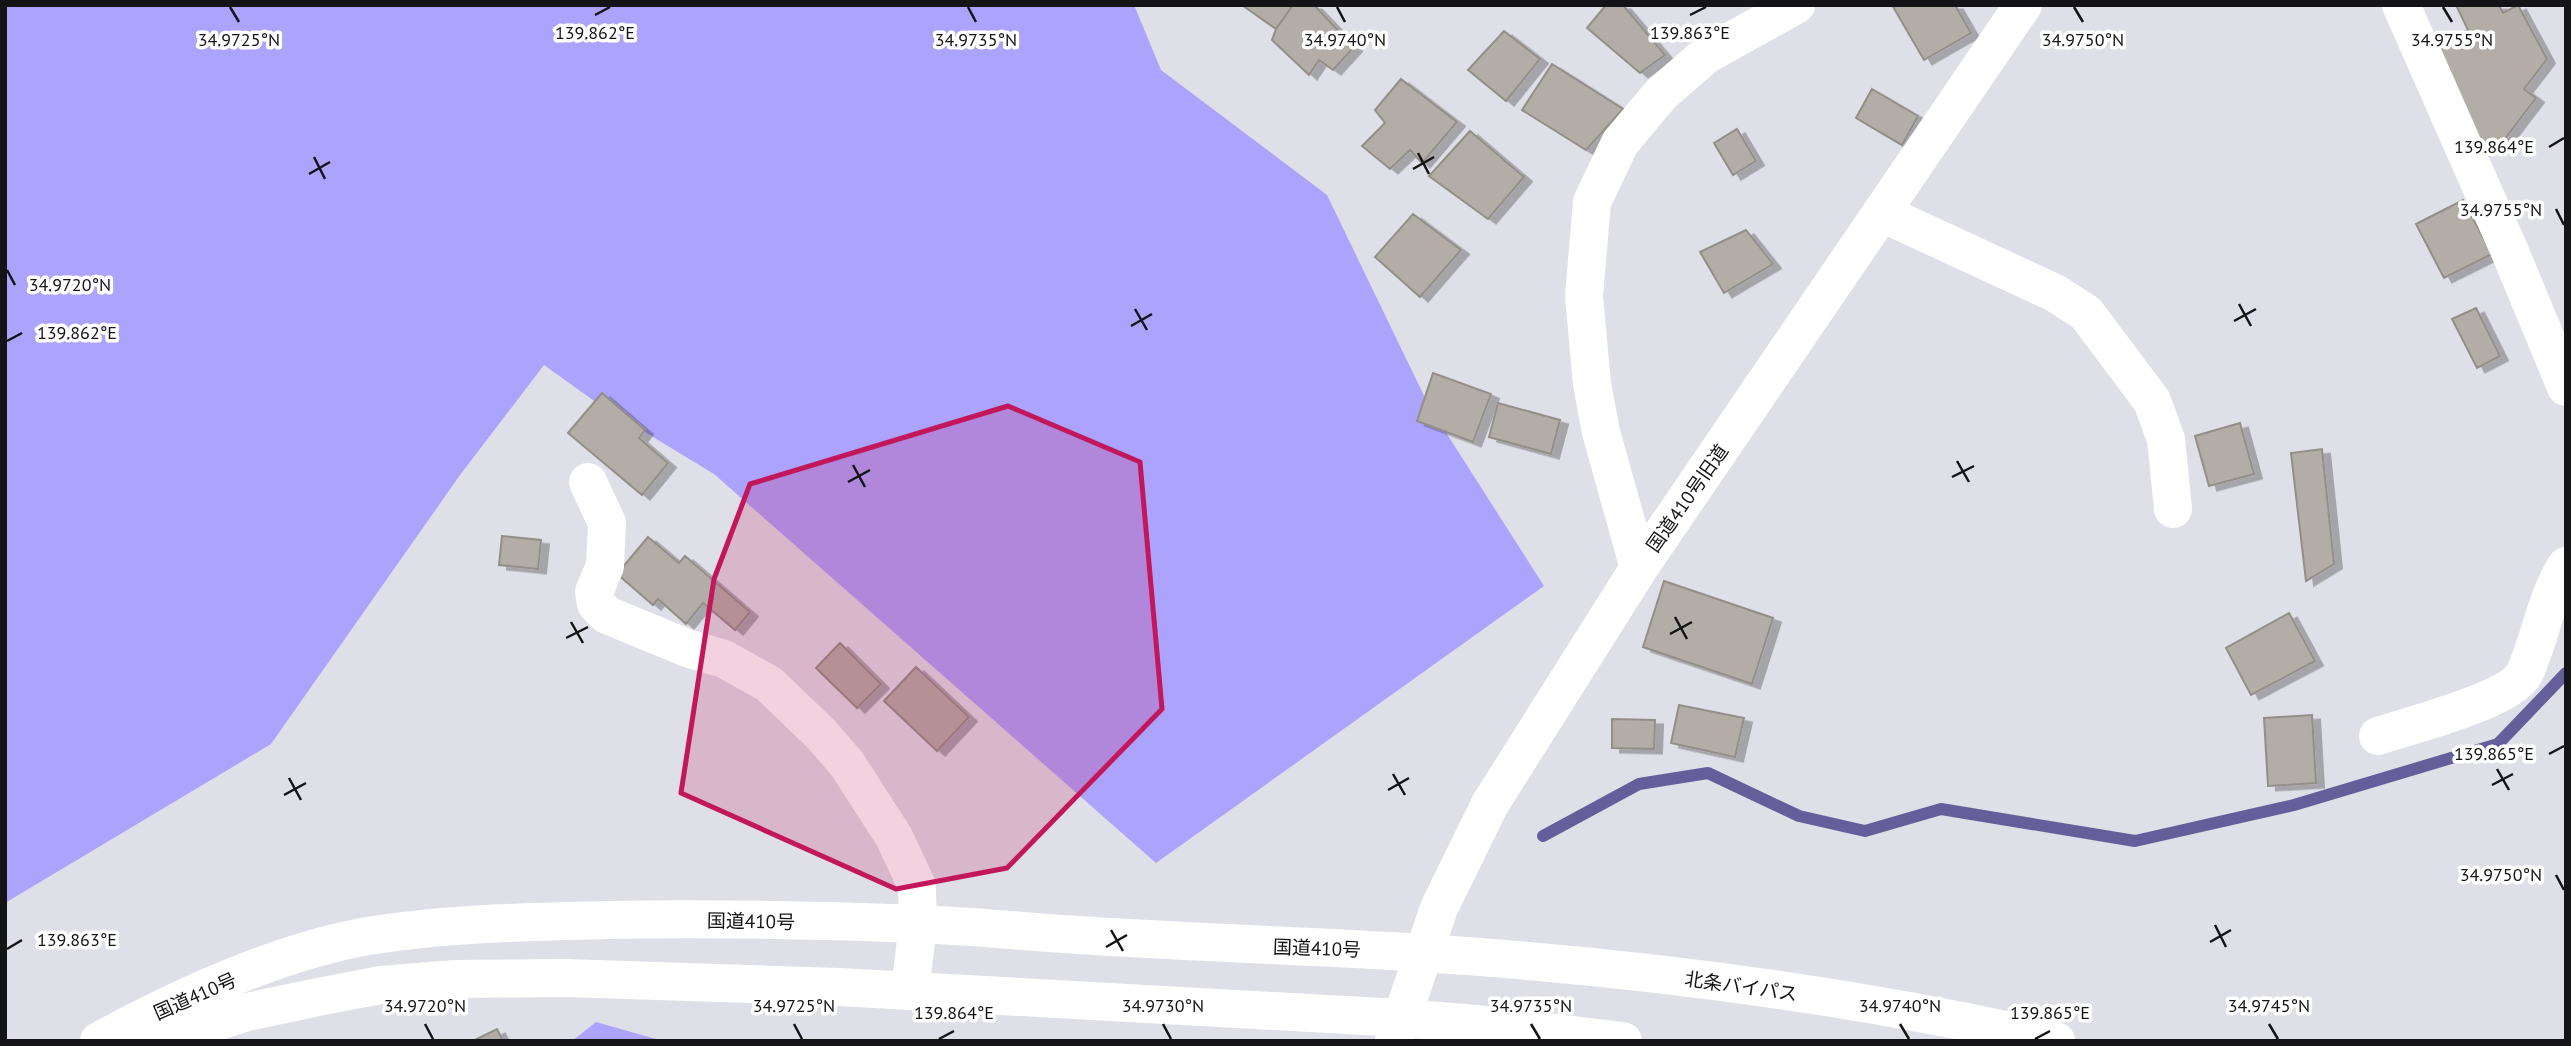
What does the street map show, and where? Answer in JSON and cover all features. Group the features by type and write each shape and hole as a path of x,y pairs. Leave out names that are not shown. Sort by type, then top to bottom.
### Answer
{"main road":[{"path":"1639,568 1604,446 1592,384 1584,296 1592,202 1620,142 1661,94 1706,55 1796,5"},
{"name":"国道410号旧道","path":"1397,1030 1422,953 1445,896 1490,804 1639,568 2023,5"},
{"path":"2401,5 2566,387"},
{"path":"1882,213 2054,293 2086,313 2152,401 2166,439 2173,509"},
{"path":"588,481 607,523 605,566 594,592 596,604 607,615 687,648 724,659 769,684 821,734 847,764 894,837 916,886"},
{"path":"2378,736 2484,702 2524,676 2554,585 2566,566"},
{"path":"706,632 757,651 818,702 881,778 914,831 918,924 910,991"},
{"name":"国道410号","path":"99,1041 229,980 301,952 366,936 438,928 534,922 666,919 918,924 1119,938 1422,953"},
{"name":"北条バイパス","path":"1422,953 1596,967 1729,984 1854,1002 2056,1041"},
{"name":"国道410号","path":"158,1041 247,1012 323,996 382,985 454,979 672,981 910,991 1397,1030"},
{"path":"1397,1030 1478,1024 1623,1041"}],"highlighted area":[{"path":"1008,406 1140,462 1162,709 1007,868 896,889 681,793 714,579 750,484"}],"shaded area":[{"path":"5,5 1134,5 1161,70 1327,195 1429,406 1544,586 1156,863 714,474 597,403 544,365 460,475 271,744 5,903"},
{"path":"596,1022 663,1041 572,1041"}],"building":[{"path":"1242,5 1293,5 1276,29"},
{"path":"1293,5 1314,5 1354,47 1333,70 1319,60 1309,75 1272,40 1276,29"},
{"path":"1606,5 1623,5 1665,55 1640,73 1587,28"},
{"path":"1892,5 1955,5 1971,33 1924,60"},
{"path":"2456,5 2499,5 2503,13 2518,5 2547,59 2524,89 2536,98 2504,140 2480,152 2426,52 2468,30"},
{"path":"1504,31 1540,59 1506,101 1468,70"},
{"path":"1552,64 1623,109 1586,150 1522,110"},
{"path":"1401,79 1457,122 1422,163 1410,150 1390,169 1362,146 1385,123 1375,110"},
{"path":"1872,89 1918,116 1902,145 1856,118"},
{"path":"1737,129 1756,161 1733,175 1714,143"},
{"path":"1470,131 1524,177 1488,219 1429,176"},
{"path":"2463,200 2492,254 2444,278 2416,224"},
{"path":"1413,214 1461,250 1420,297 1375,257"},
{"path":"1746,230 1773,264 1724,293 1700,252"},
{"path":"2476,308 2500,356 2477,368 2452,319"},
{"path":"1433,373 1491,394 1473,442 1417,421"},
{"path":"602,393 645,430 639,438 668,463 642,495 568,433"},
{"path":"1498,403 1560,420 1551,454 1489,437"},
{"path":"2240,423 2254,474 2209,486 2195,436"},
{"path":"2322,449 2334,564 2306,581 2291,453"},
{"path":"502,536 541,540 538,569 499,565"},
{"path":"648,537 679,563 685,556 750,612 735,630 703,603 686,624 658,599 653,605 617,574"},
{"path":"1664,581 1773,618 1752,684 1643,647"},
{"path":"2289,613 2315,661 2251,695 2226,648"},
{"path":"840,643 881,684 857,708 816,668"},
{"path":"916,667 969,717 937,751 884,701"},
{"path":"1679,705 1744,718 1735,757 1671,743"},
{"path":"2312,715 2316,783 2268,786 2264,718"},
{"path":"1612,719 1655,720 1654,749 1612,748"},
{"path":"497,1029 503,1041 473,1041"}],"waterway":[{"path":"1543,836 1639,784 1708,773 1799,816 1865,831 1941,809 2135,841 2294,805 2498,744 2566,673"}]}
